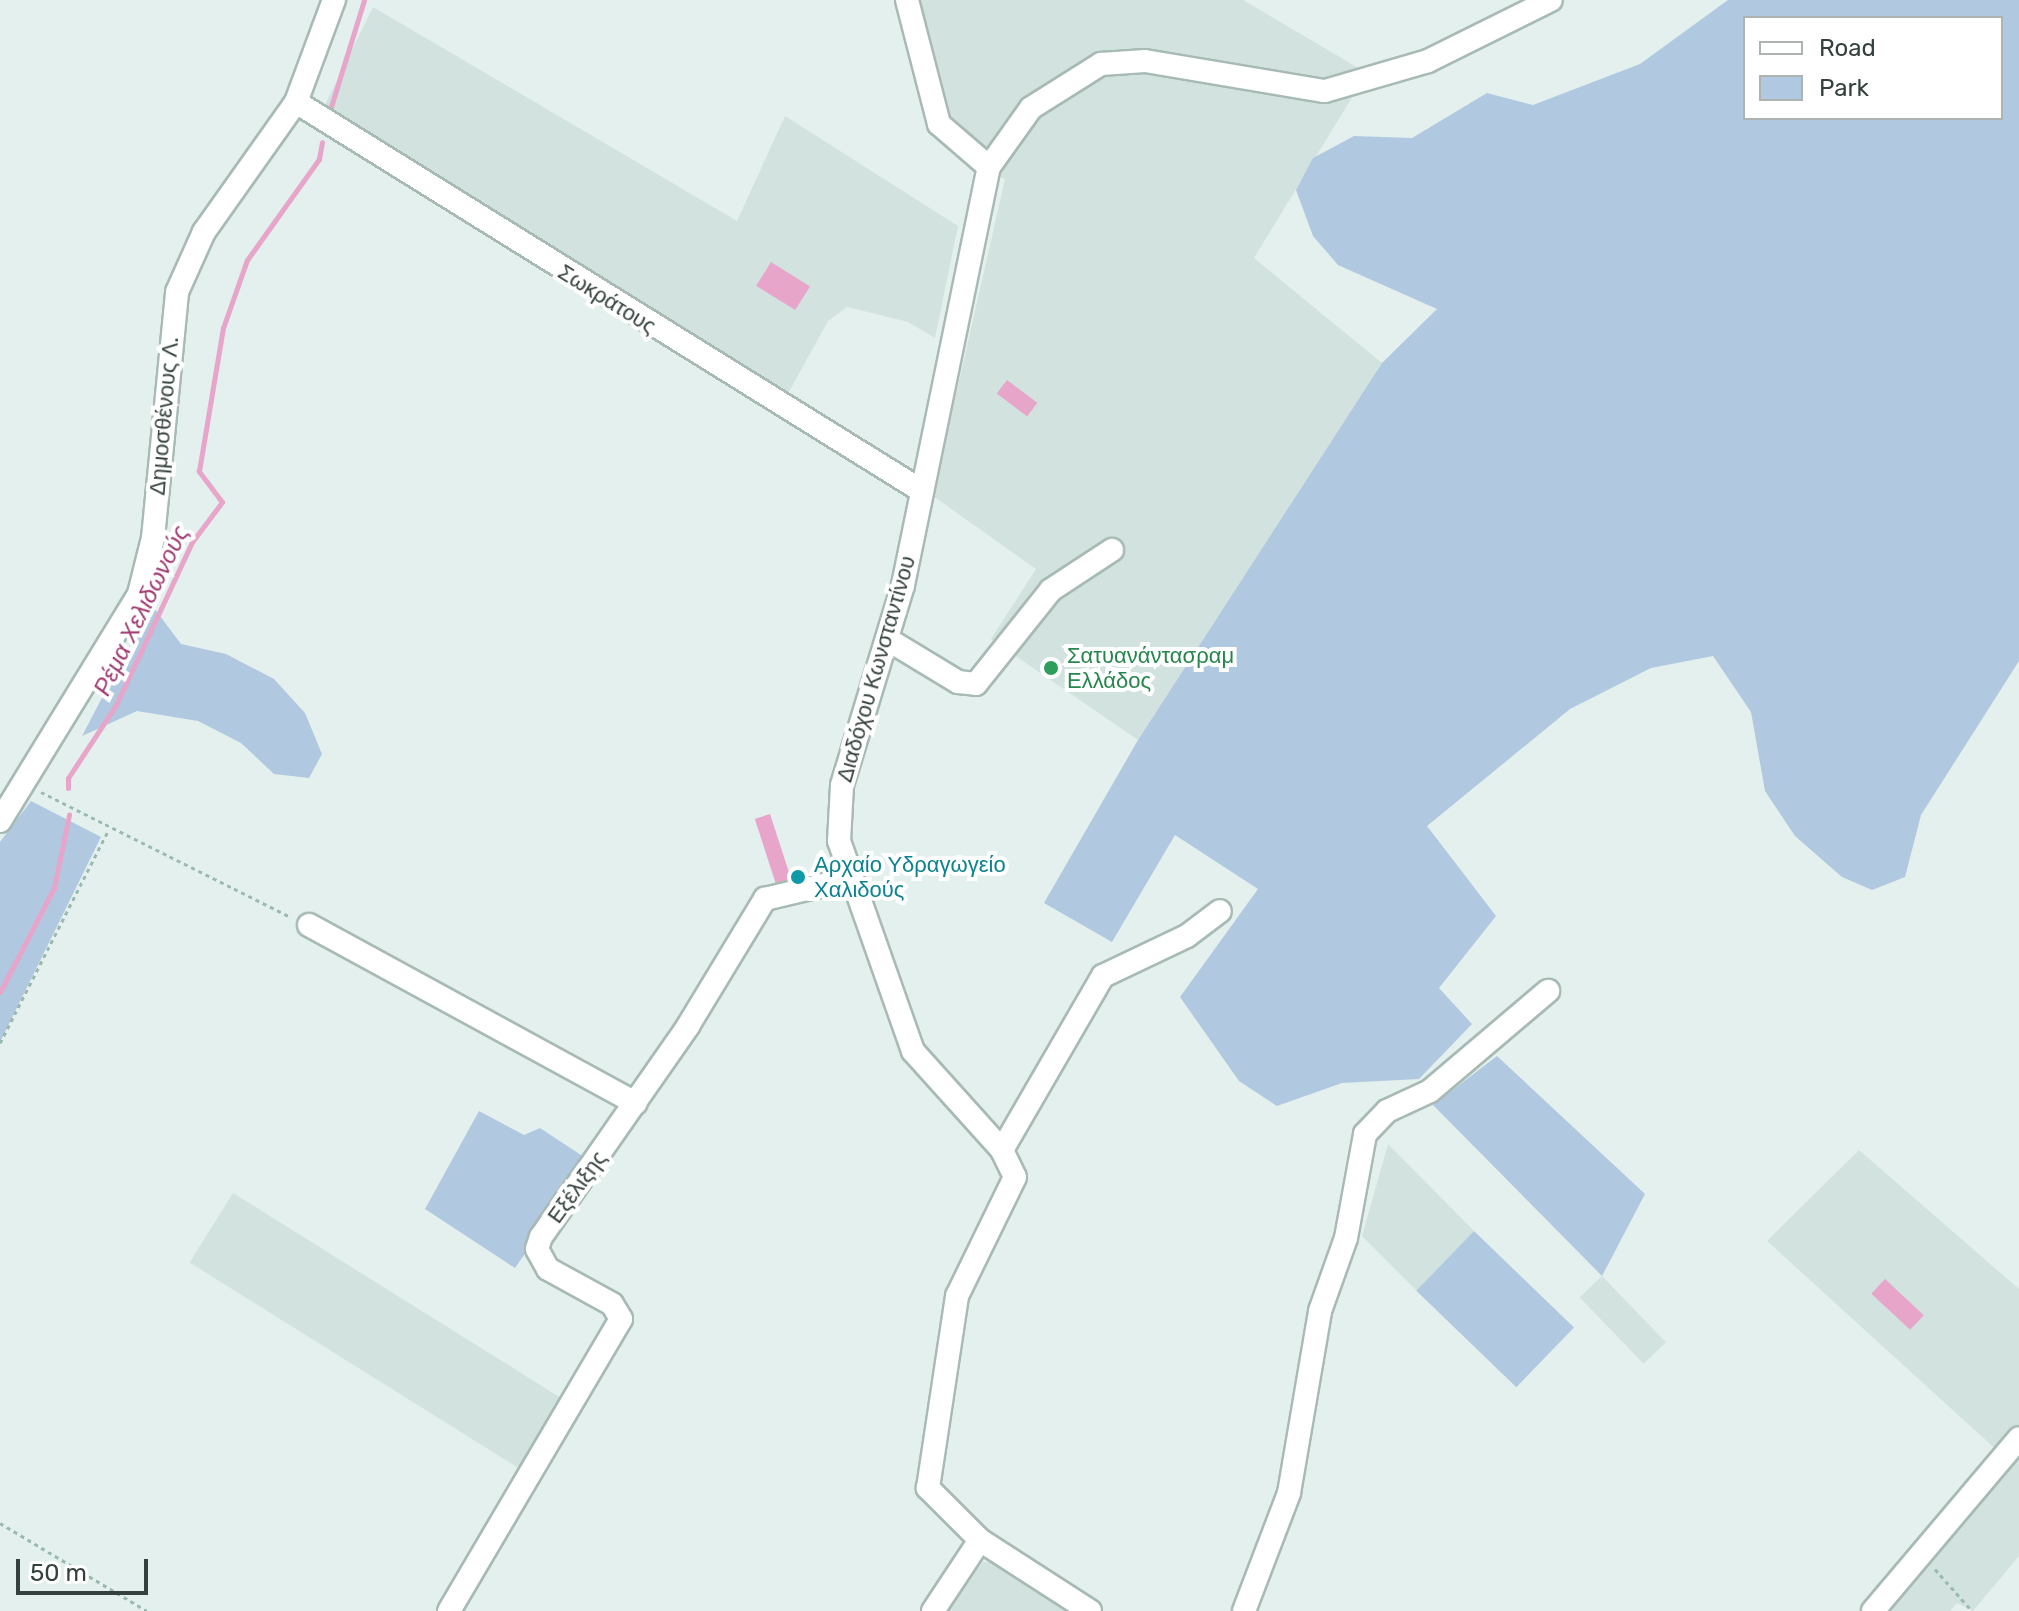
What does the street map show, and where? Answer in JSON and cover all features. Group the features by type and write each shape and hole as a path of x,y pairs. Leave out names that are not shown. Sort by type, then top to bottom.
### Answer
{"street":[{"name":"Δημοσθένους Λ.","path":"0,821 26,787 139,594 153,538 177,292 204,232 296,102 334,0"},
{"path":"907,0 939,124 989,167 1031,108 1101,64 1145,61 1325,91 1428,61 1551,0"},
{"name":"Σωκράτους","path":"296,102 922,491"},
{"name":"Διαδόχου Κωνσταντίνου","path":"989,167 922,491 887,639 842,785 839,841 849,879 913,1051 1002,1150 1015,1177 957,1296 928,1454 928,1488 980,1540 1090,1611"},
{"path":"887,639 958,682 976,684 1051,590 1112,550"},
{"name":"Εξέλιξης","path":"449,1611 618,1330 619,1311 548,1269 537,1249 636,1103 765,899 849,879"},
{"path":"1002,1150 1103,976 1187,936 1220,911"},
{"path":"309,925 636,1103"},
{"path":"1244,1611 1286,1507 1320,1311 1346,1238 1365,1134 1387,1111 1430,1091 1548,991"},
{"path":"1873,1611 2019,1438"},
{"path":"933,1611 980,1540"}],"path":[{"path":"26,787 74,803 109,829 309,925"},
{"path":"0,1043 109,829"},
{"path":"0,1523 147,1611"},
{"path":"1923,1555 1972,1611"}],"shaded area":[{"path":"900,0 1243,0 1367,73 1254,258 1382,363 1138,740 991,639 1036,569 933,496 1005,179 971,165 937,134"},
{"path":"373,7 737,221 785,116 958,226 935,338 908,322 847,307 828,321 785,399 321,113"},
{"path":"771,262 810,286 795,310 756,286"},
{"path":"1007,380 1037,403 1027,416 997,394"},
{"path":"770,814 791,880 776,885 755,819"},
{"path":"1388,1144 1474,1231 1417,1291 1362,1236"},
{"path":"1859,1150 2019,1289 2019,1433 2001,1454 1767,1241"},
{"path":"233,1193 570,1403 526,1473 190,1263"},
{"path":"1602,1276 1666,1342 1644,1364 1580,1298"},
{"path":"1885,1279 1924,1315 1910,1330 1871,1294"},
{"path":"2019,1456 2019,1556 1973,1611 1957,1603 1950,1611 1887,1611"},
{"path":"983,1562 993,1562 1069,1611 945,1611"}],"green space":[{"path":"1728,0 2019,0 2019,661 1921,815 1905,877 1872,890 1842,877 1795,836 1765,791 1751,712 1713,656 1651,668 1570,709 1427,826 1496,916 1439,988 1472,1024 1419,1079 1342,1083 1277,1106 1239,1081 1180,997 1258,889 1175,835 1112,942 1044,903 1138,740 1382,363 1437,309 1338,265 1313,236 1296,190 1313,158 1354,136 1412,138 1487,93 1533,105 1640,64"},
{"path":"151,604 181,644 226,654 274,679 305,713 322,754 309,778 274,774 241,743 198,721 137,711 82,736"},
{"path":"31,801 101,837 0,1042 0,842"},
{"path":"1497,1056 1645,1194 1602,1276 1433,1105"},
{"path":"479,1111 524,1135 540,1128 590,1161 515,1268 425,1209"},
{"path":"1474,1231 1574,1328 1516,1387 1416,1291"}],"waterway":[{"name":"Ρέμα Χελιδωνούς","path":"330,110 364,0"},
{"name":"Ρέμα Χελιδωνούς","path":"68,788 68,778 116,705 192,542 222,502 199,471 223,328 247,260 319,159 322,142"},
{"name":"Ρέμα Χελιδωνούς","path":"0,992 54,888 69,815"}],"place":[{"name":"Σατυανάντασραμ Ελλάδος","path":"1051,668"},
{"name":"Αρχαίο Υδραγωγείο Χαλιδούς","path":"798,877"}]}
